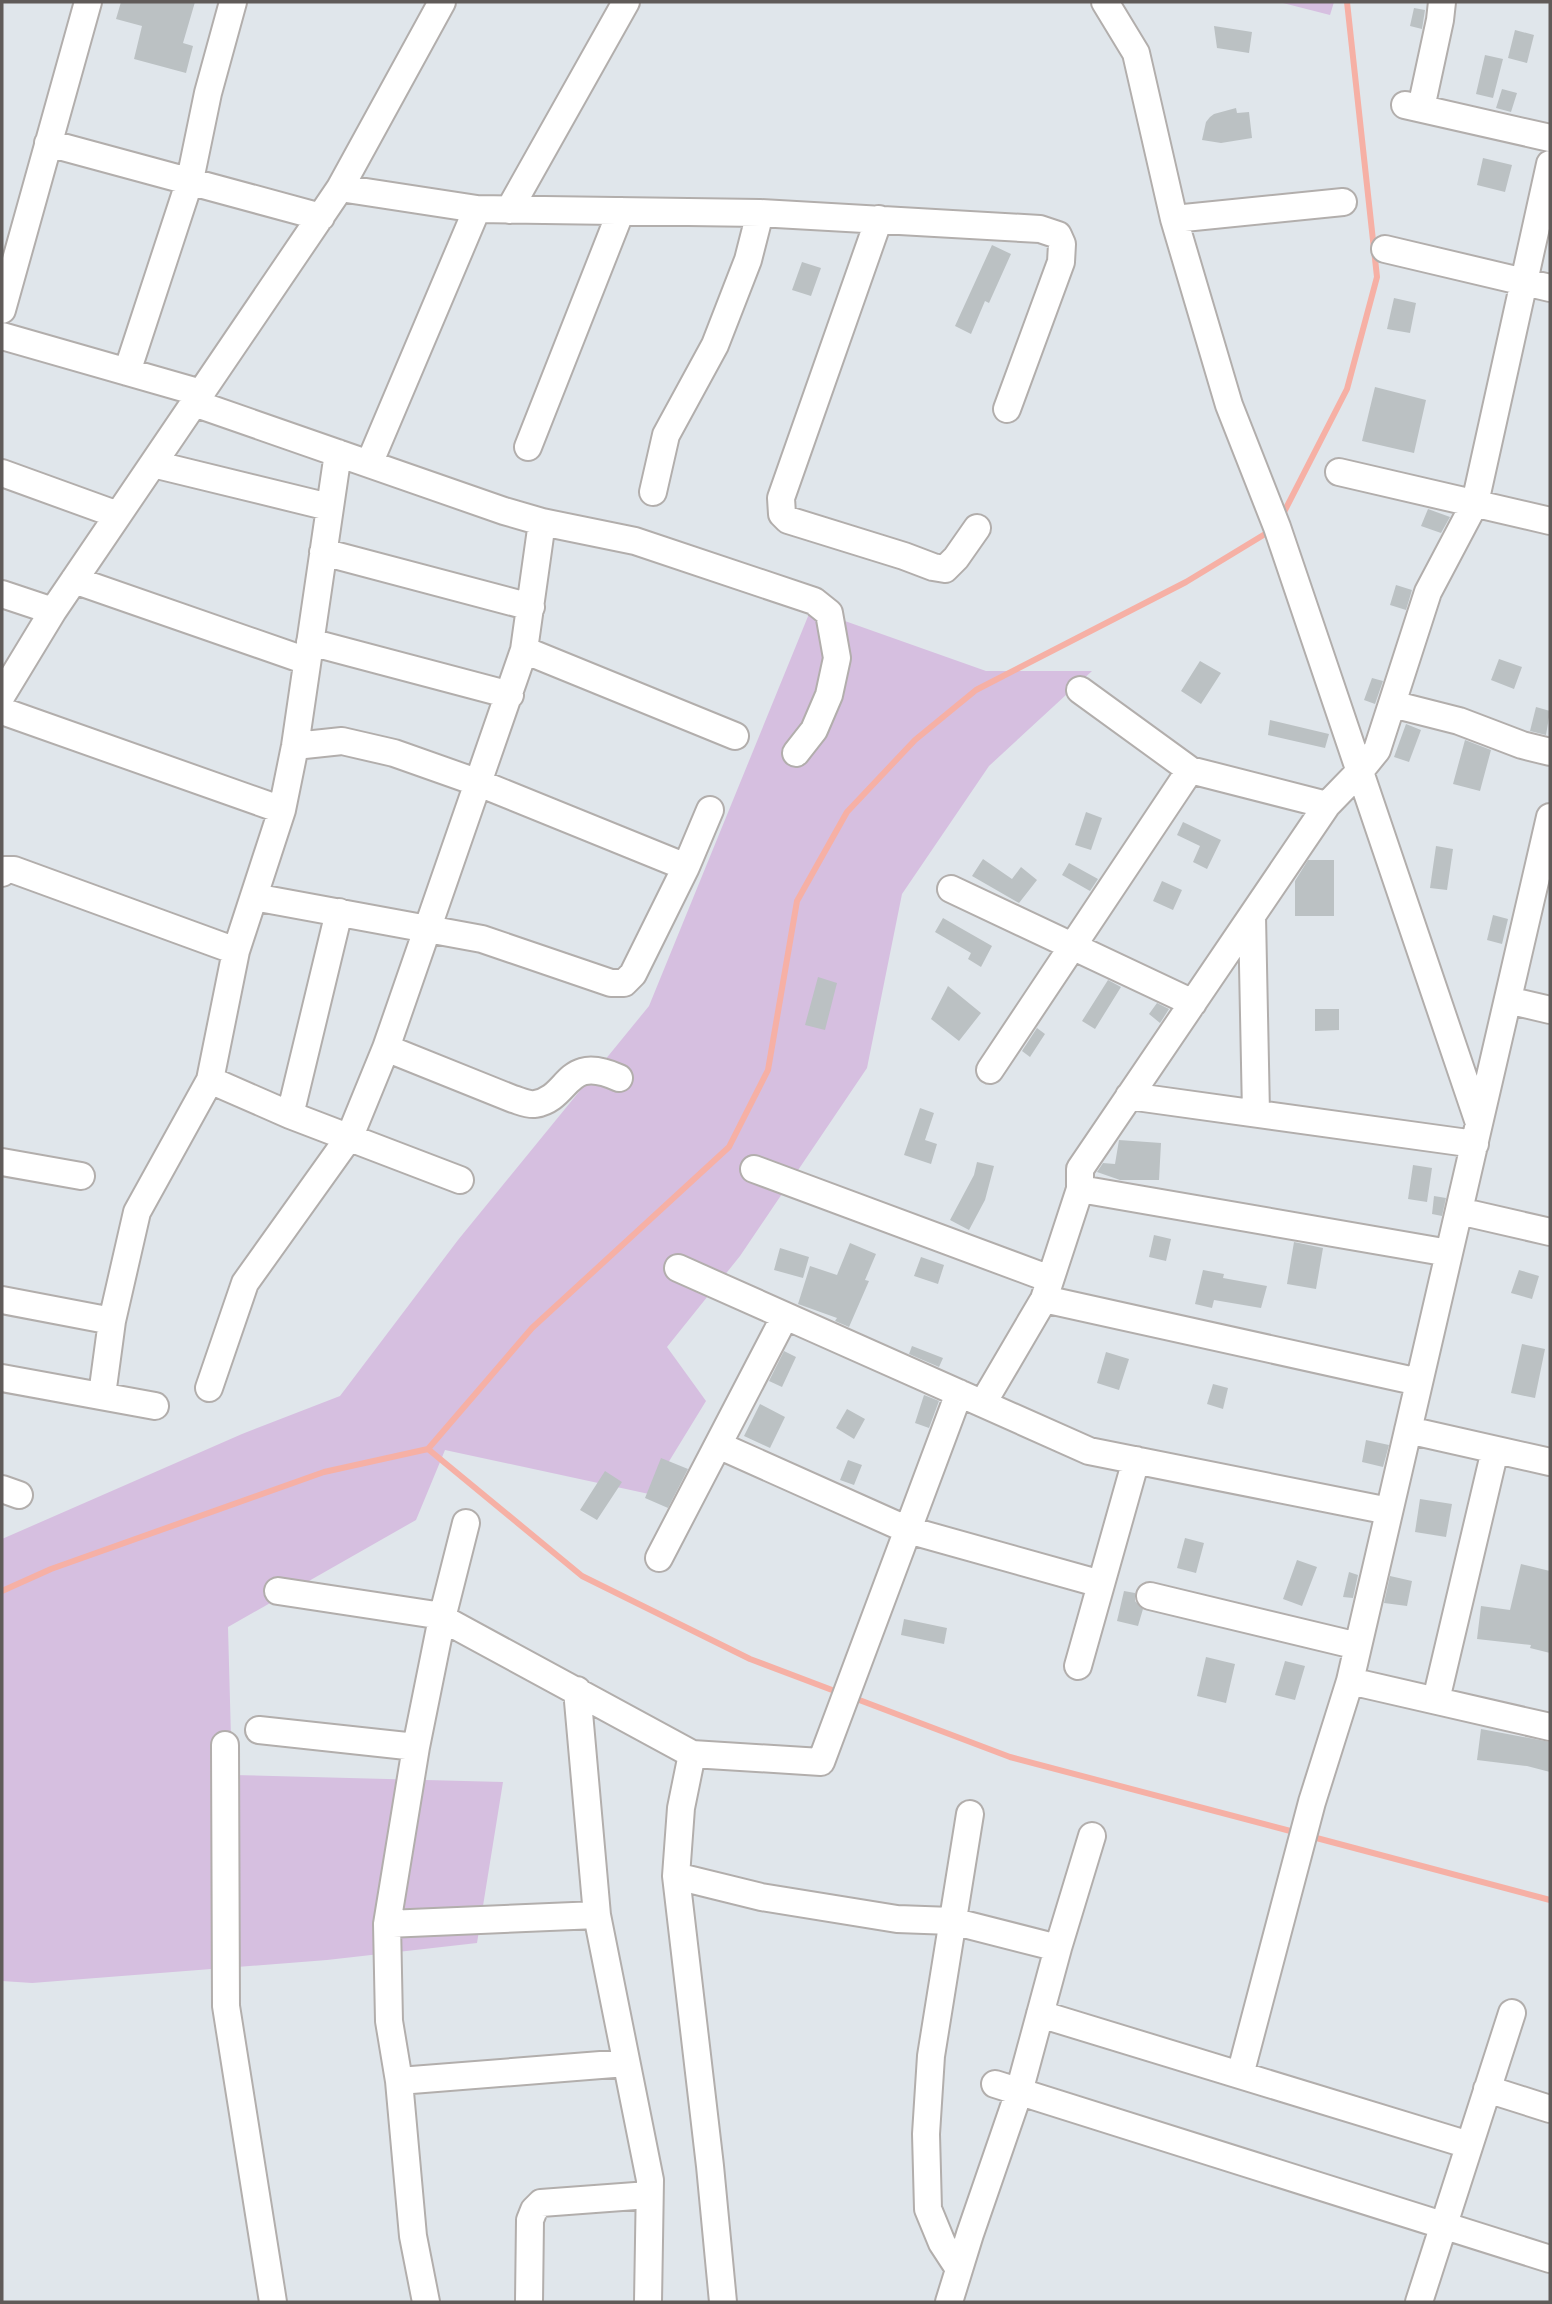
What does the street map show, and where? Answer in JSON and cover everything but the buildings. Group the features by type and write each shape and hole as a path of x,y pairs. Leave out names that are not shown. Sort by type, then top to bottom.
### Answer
{"street":[{"path":"2,310 88,2"},
{"path":"127,372 190,180 208,93 233,2"},
{"path":"2,695 53,611 340,188 442,2"},
{"path":"509,210 626,2"},
{"path":"1105,2 1136,54 1174,219 1229,405 1277,527 1360,771 1477,1134"},
{"path":"1441,2 1440,20 1413,106 1550,138"},
{"path":"48,143 321,216"},
{"path":"983,1404 1047,1289 1080,1189 1080,1168 1328,805 1377,750 1428,592 1475,503 1550,164"},
{"path":"340,188 477,209 760,213 1040,229 1058,235 1062,244 1061,262 1007,409"},
{"path":"1174,219 1343,202"},
{"path":"369,464 477,209"},
{"path":"528,447 621,211"},
{"path":"653,492 666,435 715,345 748,260 760,213"},
{"path":"879,219 781,498 782,514 788,520 945,569 977,528"},
{"path":"1385,249 1550,288"},
{"path":"2,336 127,372 338,453 542,522 635,541 814,601 829,613 837,658 830,695 814,730 796,753"},
{"path":"102,1395 112,1321 137,1212 210,1080 236,951 282,810 295,746 338,453"},
{"path":"153,464 330,507"},
{"path":"2,472 118,515"},
{"path":"1339,472 1550,521"},
{"path":"209,1388 245,1283 351,1136 386,1048 524,650 542,522"},
{"path":"323,552 531,607"},
{"path":"74,580 308,651 510,695"},
{"path":"2,594 53,611"},
{"path":"524,650 735,736"},
{"path":"1080,690 1190,771 1328,805"},
{"path":"1392,704 1459,721 1522,745 1550,752"},
{"path":"2,711 282,810"},
{"path":"295,746 342,741 394,753 479,783 686,867"},
{"path":"990,1070 1190,771"},
{"path":"254,897 482,939 611,983 624,983 633,974 686,867 710,810"},
{"path":"1240,2075 1299,1848 1350,1681 1550,817"},
{"path":"3,866 236,951"},
{"path":"951,889 1193,1003"},
{"path":"290,1115 339,912"},
{"path":"1252,916 1256,1113"},
{"path":"1508,1000 1550,1010"},
{"path":"386,1048 532,1104 542,1102 570,1078 591,1069 619,1078"},
{"path":"210,1080 290,1115 351,1136 460,1180"},
{"path":"1129,1096 1256,1113 1477,1134"},
{"path":"2,1162 81,1176"},
{"path":"754,1169 1047,1289 1419,1382"},
{"path":"1080,1189 1449,1253"},
{"path":"1459,1210 1550,1232"},
{"path":"678,1268 1089,1451 1389,1511"},
{"path":"2,1300 112,1321"},
{"path":"659,1558 785,1316"},
{"path":"2,1378 155,1406"},
{"path":"278,1591 436,1615 692,1754 821,1762 959,1393"},
{"path":"1408,1430 1550,1462"},
{"path":"718,1445 908,1530 1101,1584"},
{"path":"1436,1700 1495,1450"},
{"path":"1078,1666 1136,1460"},
{"path":"426,2302 413,2235 399,2081 389,2021 387,1924 416,1747 442,1618 466,1523"},
{"path":"1150,1596 1358,1646"},
{"path":"1350,1681 1550,1727"},
{"path":"577,1690 597,1915 650,2180 648,2302"},
{"path":"259,1730 416,1747"},
{"path":"225,1745 226,2006 273,2302"},
{"path":"692,1754 681,1808 676,1876 723,2302"},
{"path":"959,2269 942,2243 928,2209 926,2134 931,2056 970,1814"},
{"path":"948,2302 1007,2088 1040,2014 1092,1836"},
{"path":"676,1876 761,1897 883,1917 952,1921 1058,1948"},
{"path":"387,1924 597,1915"},
{"path":"1419,2302 1512,2013"},
{"path":"1040,2014 1469,2145"},
{"path":"399,2081 626,2063"},
{"path":"1007,2088 1550,2259"},
{"path":"1487,2089 1550,2109"},
{"path":"529,2302 530,2220 541,2203 649,2195"}],"shaded area":[{"path":"1279,2 1334,2 1330,15"},
{"path":"811,609 986,671 1092,671 989,766 902,894 867,1068 740,1256 667,1347 706,1401 649,1494 445,1450 416,1520 228,1627 232,1775 503,1782 477,1943 327,1960 32,1983 2,1981 2,1539 242,1434 340,1396 458,1240 649,1006"}],"waterway":[{"path":"1281,518 1347,389 1377,277 1347,2"},
{"path":"2,1591 51,1569 324,1472 428,1449 532,1328 729,1147 768,1070 797,901 847,812 915,740 976,690 1186,582 1270,531"},
{"path":"428,1449 582,1576 750,1659 840,1693"},
{"path":"854,1698 1010,1757 1298,1833"},
{"path":"1309,1836 1550,1900"}]}
